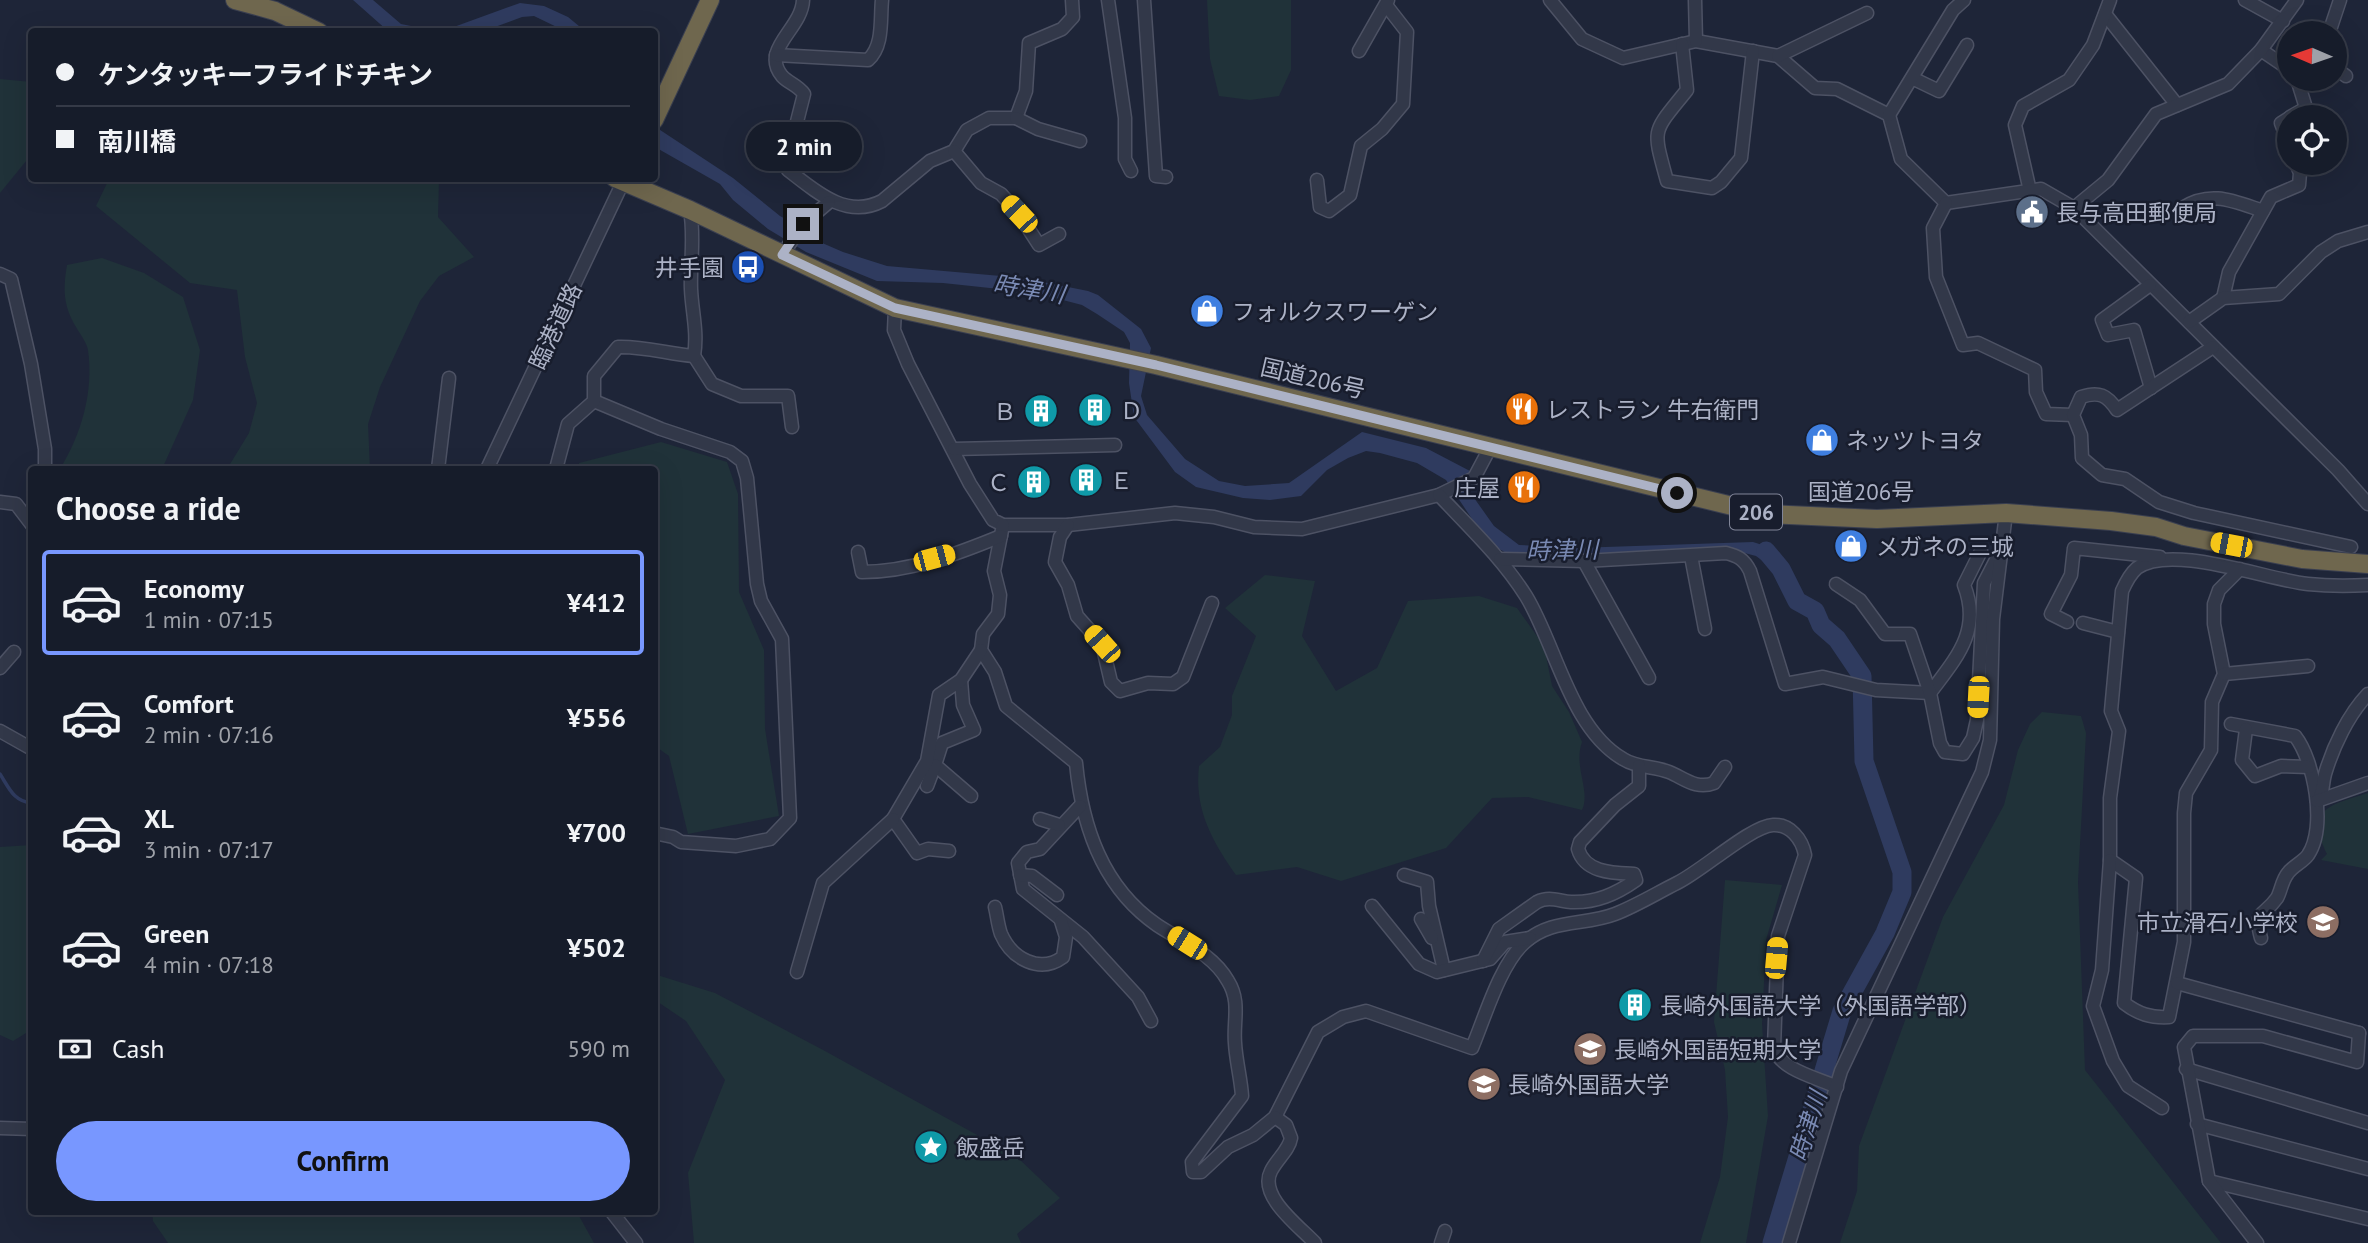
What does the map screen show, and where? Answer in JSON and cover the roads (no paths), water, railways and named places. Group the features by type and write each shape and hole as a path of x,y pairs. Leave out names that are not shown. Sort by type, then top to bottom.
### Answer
{"highway":[{"path":"235,0 275,11 311,28"},
{"path":"658,106 702,0"},
{"path":"658,107 710,0"},
{"name":"206","path":"629,182 785,250 895,308"},
{"name":"国道206号","path":"895,308 1156,365 1765,514 1877,519 2006,513 2145,525 2302,559 2368,564"}],"street":[{"path":"803,0 797,23 779,43 776,55 781,75 804,94 787,161 788,170 829,202 874,205 930,161 954,151 967,130 989,118 1016,118 1038,129 1080,141"},
{"path":"776,55 868,60 874,54 879,40 882,0"},
{"path":"1016,118 1026,91 1029,43 1062,29 1073,18 1072,0"},
{"path":"1108,0 1125,118 1125,159 1131,171"},
{"path":"1144,0 1156,176 1166,177"},
{"path":"1550,0 1583,39 1623,58 1696,41 1779,56 1815,88 1837,89 1889,115 1902,159 1946,203"},
{"path":"1695,0 1696,41"},
{"path":"1889,115 1953,10 1964,0"},
{"path":"2245,0 2283,21 2297,0"},
{"path":"2333,21 2340,0"},
{"path":"1317,180 1320,207 1329,211 1350,195 1361,146 1382,129 1403,104 1407,32 1387,2 1359,51"},
{"path":"2110,4 2177,105"},
{"path":"2030,191 2015,125 2023,106 2069,80 2093,45 2110,4"},
{"path":"1779,56 1867,13"},
{"path":"2074,208 2108,180 2156,114 2228,84 2277,29"},
{"path":"1682,44 1687,90 1656,130 1657,142 1667,181 1712,188 1721,182 1741,158 1753,51"},
{"path":"1912,78 1939,91 1967,45"},
{"path":"2260,50 2277,61"},
{"path":"954,151 981,183 1001,194 1019,214 1039,245 1059,234"},
{"path":"2222,298 2229,272 2271,197 2299,185 2300,175"},
{"name":"臨港道路","path":"488,466 621,182"},
{"path":"1946,203 2041,189 2074,208 2338,470 2368,504"},
{"path":"2182,208 2197,199 2210,198 2263,211"},
{"path":"785,250 803,224 829,202"},
{"path":"1946,203 1933,228 1936,277 1963,345 1978,343 2035,370 2036,392 2046,414 2073,415"},
{"path":"690,210 694,234 690,260 691,295 698,337 694,356 712,384 741,396 788,396 792,427"},
{"path":"2189,322 2222,298 2279,293 2321,252 2338,241 2368,232"},
{"path":"0,274 11,279 19,306 45,449 45,466"},
{"path":"2150,285 2102,320 2108,335 2134,330 2151,388"},
{"path":"895,308 894,330 908,364 970,484 1002,531"},
{"path":"594,401 593,376 618,348 637,346 670,354 694,356"},
{"path":"2213,347 2117,410 2109,397 2095,393 2081,397 2073,415 2081,435 2082,458 2102,475 2125,479 2159,502 2193,513 2351,547"},
{"path":"438,466 449,378"},
{"path":"557,466 568,424 594,401"},
{"path":"594,401 661,429 730,452 741,461 747,478 757,584 761,601 782,639 790,818 770,839 736,846 681,842 658,834"},
{"path":"954,449 1115,445"},
{"path":"858,552 862,572 888,572 911,567 1002,531 1175,513 1214,517 1254,527 1302,529 1438,495 1474,478 1491,446"},
{"path":"1438,495 1500,559 1527,598 1560,668 1566,691 1591,728 1621,758 1639,766 1667,771 1692,784 1708,785 1725,768"},
{"path":"0,502 16,504 28,520"},
{"path":"1789,1243 1851,1048 1982,772 1990,740 1993,619 2006,513"},
{"path":"1068,525 1060,537 1055,562 1068,585 1077,616 1102,644 1111,682 1120,691 1148,683 1172,684 1183,677 1212,603"},
{"path":"797,972 823,883 893,819 927,761 939,695 961,680 981,650 984,634 998,614 1000,595 994,571 1002,531"},
{"path":"2067,622 2052,614 2071,575 2074,548 2240,569 2308,584 2368,585"},
{"path":"1930,693 1968,639 1972,604 1964,585 1982,551"},
{"path":"1836,584 1860,600 1885,634 1909,634 1930,693 1940,743 1945,752 1963,754 1973,738 1977,720 1984,583 2001,551"},
{"path":"1500,559 1584,561 1726,553 1745,561 1785,684 1823,677 1876,690 1930,693"},
{"path":"1691,556 1706,629"},
{"path":"2162,1108 2128,1086 2113,1061 2093,1006 2102,970 2110,860 2110,798 2119,731 2111,711 2122,591 2129,578 2143,565 2167,558"},
{"path":"1584,561 1649,678"},
{"path":"2110,860 2136,878 2124,1003 2134,1011 2154,1018 2169,1017 2184,942 2186,793 2211,750 2212,702 2224,674 2214,624 2214,604 2219,590 2240,569"},
{"path":"2083,623 2118,632"},
{"path":"981,650 995,672 1006,706 1076,763 1080,806 1104,867 1128,901 1211,960 1228,979 1235,996 1235,1044 1242,1096 1192,1162 1193,1172 1200,1172 1228,1147 1253,1135 1275,1117 1318,1032 1353,1013 1366,1011 1472,1048 1509,962 1531,938"},
{"path":"0,668 14,652"},
{"path":"2224,674 2308,666"},
{"path":"927,786 942,743 974,730 963,705 961,680"},
{"path":"2317,801 2322,795 2324,776 2340,740 2355,709 2368,695"},
{"path":"2231,724 2246,729 2295,736 2304,748 2317,801 2313,840 2308,855 2287,874 2276,899 2259,914 2256,921 2261,938"},
{"path":"2246,729 2242,760 2255,776 2281,766 2309,767"},
{"path":"0,731 28,747"},
{"path":"935,765 971,796"},
{"path":"1483,961 1500,929 1537,902 1544,899 1571,902 1604,898 1636,880 1634,874 1590,866 1583,861 1578,849 1580,842 1606,814 1639,786 1639,766"},
{"path":"2317,801 2368,783"},
{"path":"1080,806 1059,825 1040,849 1027,852 1018,863 1023,888 1083,937 1138,997 1151,1021"},
{"path":"1040,818 1059,825"},
{"path":"893,819 917,853 928,849 949,850"},
{"path":"1372,906 1419,964 1437,972 1483,961 1498,954 1505,942 1531,938 1561,923 1592,921 1616,914 1699,872 1758,829 1770,825 1784,826 1800,839 1805,855 1778,936 1774,1048 1777,1058 1838,1087"},
{"path":"1020,874 1032,876 1057,895"},
{"path":"1404,875 1430,879 1444,970"},
{"path":"995,907 1001,935 1017,956 1039,965 1051,966 1063,957 1066,937 1061,920"},
{"path":"1421,919 1439,947"},
{"path":"2177,983 2363,1029 2357,1062 2263,1036 2193,1036 2183,1047 2209,1181 2257,1243"},
{"path":"2186,1069 2368,1123"},
{"path":"1275,1117 1286,1125 1291,1138 1270,1172 1269,1189 1278,1203 1315,1243"},
{"path":"2197,1124 2368,1169"},
{"path":"0,1128 28,1129"},
{"path":"2209,1181 2368,1219"},
{"path":"614,1215 636,1243"}],"water":[{"path":"353,0 373,0 401,24 421,28 385,28"},
{"path":"520,3 544,6 568,17 581,28 559,28 534,16 522,17 492,28 451,28"},
{"name":"時津川","path":"658,129 733,178 780,216 806,230 813,239 843,252 887,266 1023,278 1098,295 1141,329 1151,348 1141,396 1147,415 1185,459 1219,481 1245,486 1289,483 1362,432 1426,448 1470,471 1467,488 1494,526 1519,545 1576,548 1753,542 1775,549 1785,570 1779,573 1756,556 1733,550 1514,557 1488,543 1446,480 1417,463 1366,451 1327,470 1301,496 1270,500 1243,498 1196,487 1175,472 1134,417 1129,383 1130,343 1124,332 1097,314 1082,305 1036,293 943,283 877,281 806,252 768,229 733,200 720,184 658,149"}],"waterway":[{"name":"時津川","path":"1766,551 1781,569 1797,601 1815,611 1821,625 1837,639 1862,676 1864,761 1902,872 1902,892 1885,933 1842,1011 1772,1243"},
{"path":"0,774 16,797 28,802"}],"place":[{"name":"長与高田郵便局","path":"2032,212"},
{"name":"井手園","path":"748,267"},
{"name":"フォルクスワーゲン","path":"1207,311"},
{"name":"レストラン 牛右衛門","path":"1522,409"},
{"name":"Ｄ","path":"1095,410"},
{"name":"Ｂ","path":"1041,411"},
{"name":"ネッツトヨタ","path":"1822,440"},
{"name":"Ｅ","path":"1086,480"},
{"name":"Ｃ","path":"1034,482"},
{"name":"庄屋","path":"1524,487"},
{"name":"メガネの三城","path":"1851,546"},
{"name":"市立滑石小学校","path":"2323,922"},
{"name":"長崎外国語大学（外国語学部）","path":"1635,1005"},
{"name":"長崎外国語短期大学","path":"1590,1049"},
{"name":"長崎外国語大学","path":"1484,1084"},
{"name":"飯盛岳","path":"931,1147"}]}
